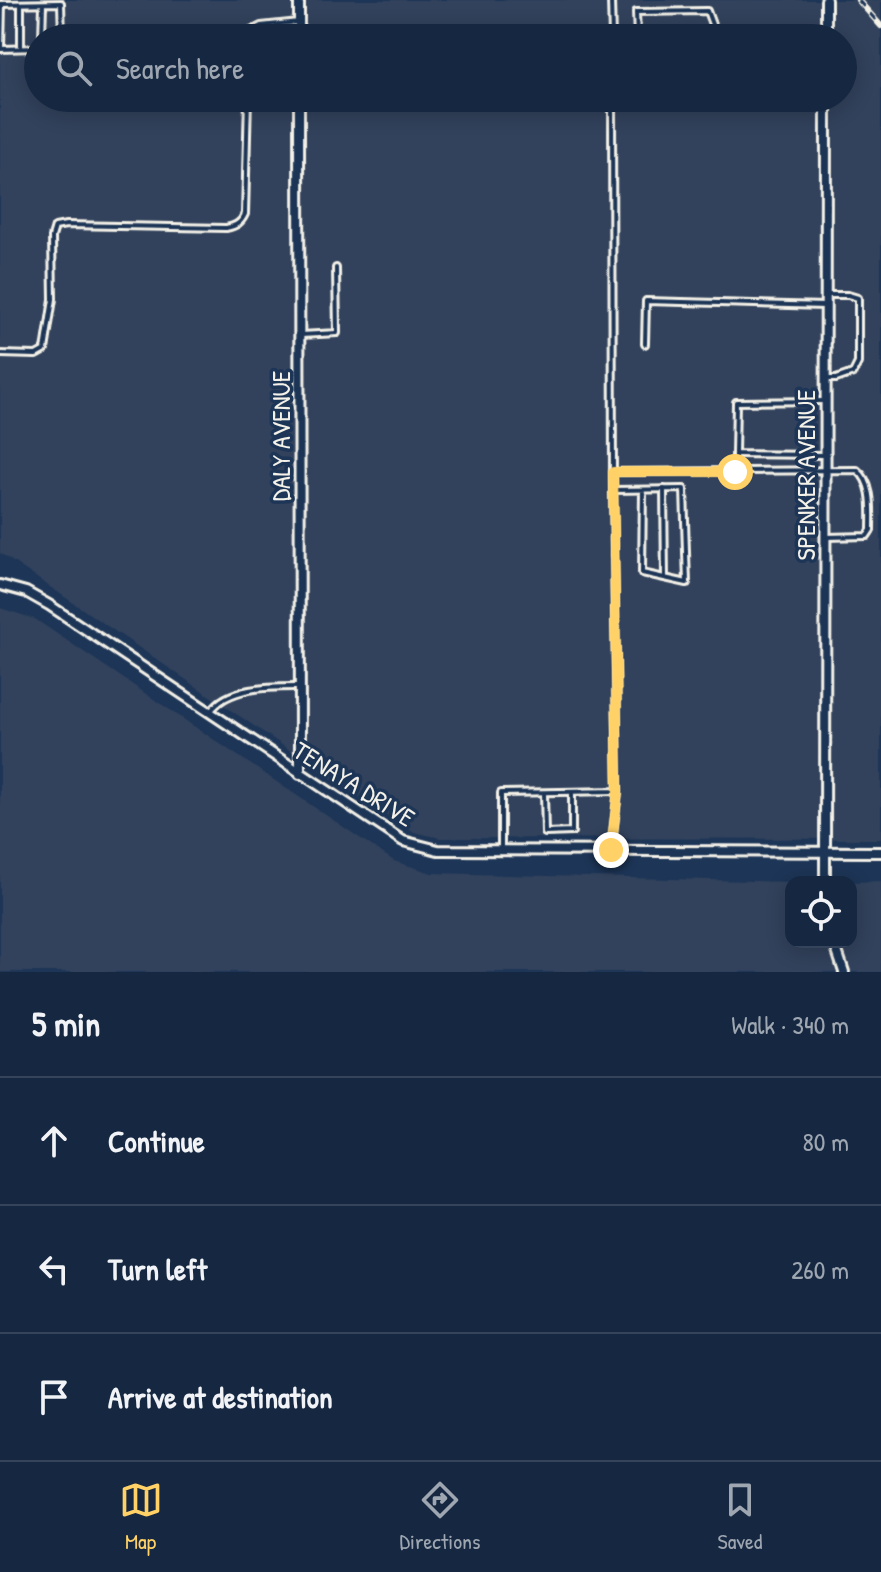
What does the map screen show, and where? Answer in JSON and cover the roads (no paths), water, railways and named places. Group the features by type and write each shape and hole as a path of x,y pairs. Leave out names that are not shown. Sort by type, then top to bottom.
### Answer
{"street":[{"path":"299,0 299,22"},
{"path":"826,0 826,24"},
{"name":"DALY AVENUE","path":"299,112 300,774"},
{"name":"SPENKER AVENUE","path":"825,876 826,112"},
{"name":"TENAYA DRIVE","path":"0,585 39,599 403,841 438,850 881,852"},
{"path":"836,948 844,972"}],"lane":[{"path":"611,0 612,24"},
{"path":"42,24 43,3"},
{"path":"21,4 21,48 0,48 1,4 61,3 62,24"},
{"path":"636,24 636,12 707,11 712,24"},
{"path":"280,24 299,22"},
{"path":"0,354 36,355 45,350 53,299 52,237 55,227 235,227 245,214 248,112"},
{"path":"611,850 618,791 612,112"},
{"path":"301,335 337,333 336,268"},
{"path":"826,295 858,298 858,363 853,373 826,379"},
{"path":"645,344 646,301 826,306"},
{"path":"735,472 736,402 826,401"},
{"path":"735,454 826,455"},
{"path":"613,472 857,470 865,476 871,530 867,536 826,537"},
{"path":"664,489 665,578"},
{"path":"613,490 684,489 687,583 642,573 643,490"},
{"path":"210,713 216,704 229,696 277,687 300,687"},
{"path":"501,850 501,793 618,791"},
{"path":"544,793 545,833 572,832 572,792"}],"railway":[{"path":"858,0 881,26"}]}
